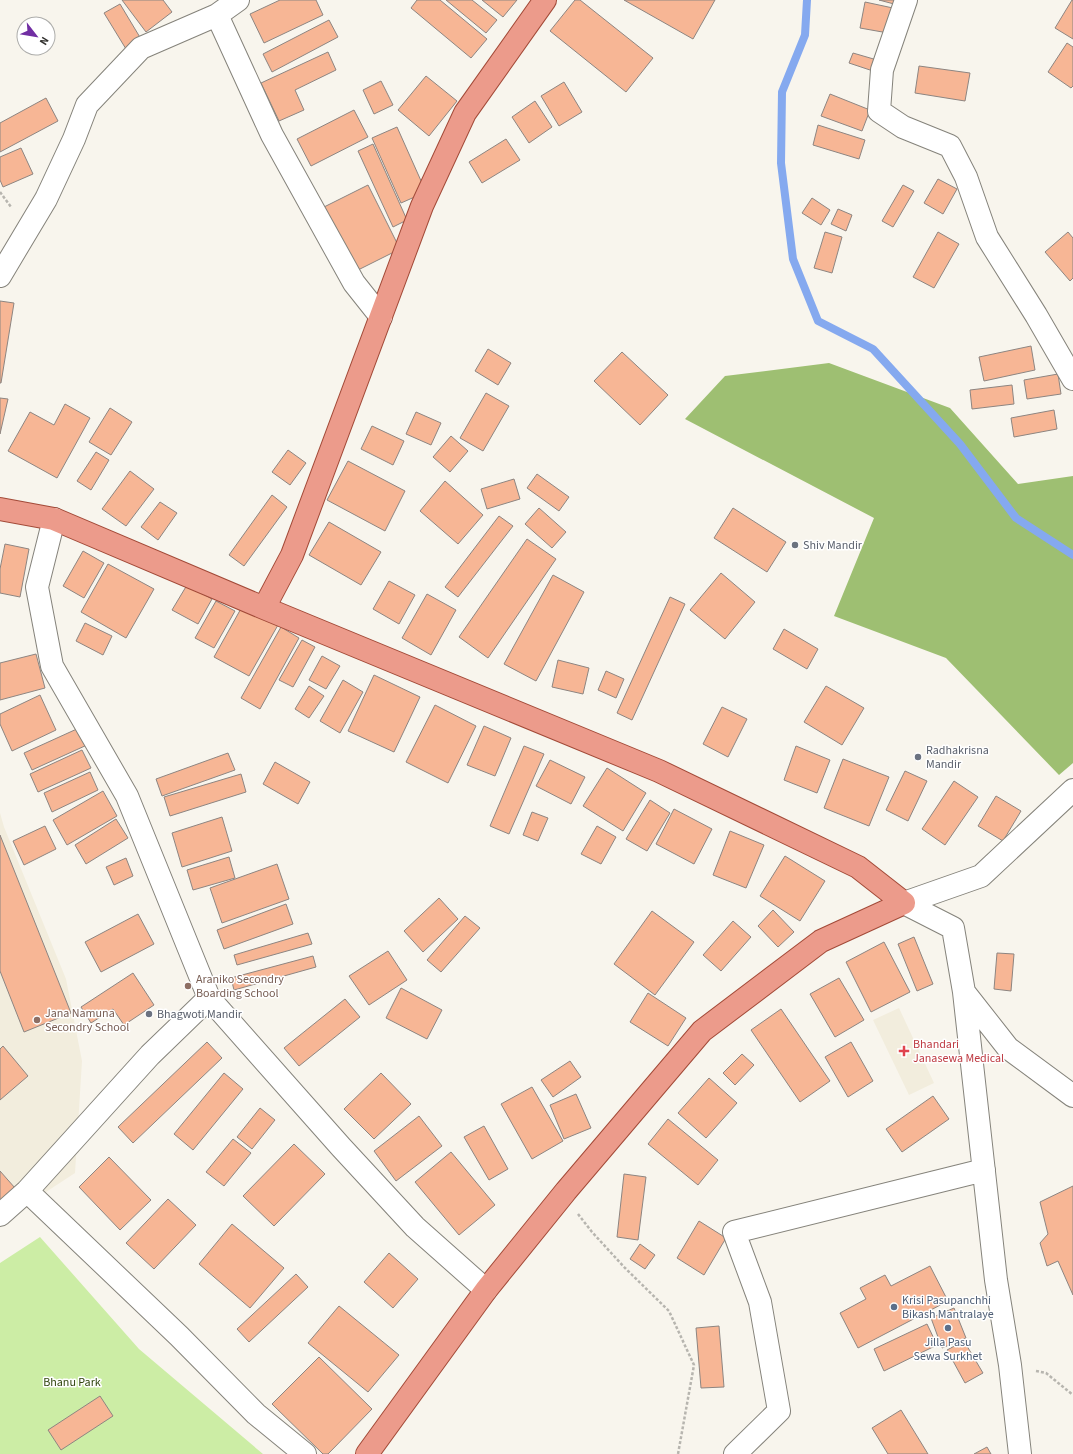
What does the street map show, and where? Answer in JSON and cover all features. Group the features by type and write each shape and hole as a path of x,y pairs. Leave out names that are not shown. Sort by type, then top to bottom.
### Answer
{"main road":[{"path":"264,608 292,555 422,206 465,113 545,0"},
{"path":"0,509 54,518 264,608 659,771 858,867 904,903 821,942 702,1031 566,1191 486,1290 368,1454"}],"street":[{"path":"0,276 46,199 74,139 87,105 141,48 216,15 238,0"},
{"path":"906,0 882,70 879,111 903,127 950,146 966,177 987,237 1036,315 1073,379"},
{"path":"216,15 272,135 354,283 381,317"},
{"path":"54,518 37,587 52,666 127,796 209,998 341,1147 415,1227 486,1290"},
{"path":"904,903 981,876 1073,790"},
{"path":"904,903 953,928 964,992 996,1280 1010,1365 1020,1454"},
{"path":"964,992 1008,1048 1073,1096"},
{"path":"0,1215 27,1191 150,1055 209,998"},
{"path":"735,1454 779,1412 760,1302 734,1232 984,1170"},
{"path":"27,1191 179,1336 256,1414 305,1454"}],"path":[{"path":"566,1191 574,1209 592,1232 625,1268 669,1311 694,1365 678,1454"},
{"path":"1010,1365 1046,1372 1073,1395"}],"shaded area":[{"name":"Jana Namuna Secondry School","path":"0,813 4,827 66,979 82,1061 75,1173 0,1222"},
{"name":"Bhandari Janasewa Medical","path":"899,1008 934,1083 909,1095 873,1020"}],"green space":[{"path":"829,363 950,408 1018,484 1073,476 1073,763 1059,775 946,658 834,616 874,518 685,419 725,376"},
{"name":"Bhanu Park","path":"40,1237 139,1349 263,1454 0,1454 0,1263"}],"building":[{"path":"122,0 163,0 172,12 146,32"},
{"path":"280,0 316,0 323,15 264,43 250,14"},
{"path":"417,0 440,0 487,39 471,58 411,8"},
{"path":"446,0 472,0 497,20 486,33"},
{"path":"482,0 517,0 503,17"},
{"path":"575,0 580,0 653,58 626,92 550,31"},
{"path":"624,0 715,0 693,39"},
{"path":"879,0 895,0 894,4"},
{"path":"1073,0 1073,39 1055,28"},
{"path":"865,2 893,8 888,33 860,28"},
{"path":"120,4 141,39 126,49 104,13"},
{"path":"329,20 338,37 272,72 263,54"},
{"path":"1067,43 1073,47 1073,86 1071,88 1048,72"},
{"path":"328,52 336,70 295,90 304,110 279,121 261,83"},
{"path":"853,53 877,60 873,71 849,63"},
{"path":"919,66 970,73 965,101 915,93"},
{"path":"426,76 457,101 429,136 398,110"},
{"path":"381,81 393,105 374,114 363,90"},
{"path":"564,82 582,112 559,126 541,96"},
{"path":"830,94 870,110 862,131 821,116"},
{"path":"46,98 58,121 0,152 0,123"},
{"path":"535,101 552,127 529,143 512,117"},
{"path":"354,110 368,137 311,166 297,139"},
{"path":"818,125 865,140 859,159 813,145"},
{"path":"397,127 426,192 401,203 372,138"},
{"path":"506,139 520,160 482,183 469,162"},
{"path":"373,144 407,220 393,227 358,151"},
{"path":"21,148 33,174 3,187 0,180 0,157"},
{"path":"938,179 957,189 943,214 924,203"},
{"path":"368,185 400,249 352,273 320,209"},
{"path":"903,185 914,191 893,227 882,221"},
{"path":"812,198 830,210 821,225 802,213"},
{"path":"838,209 852,215 846,231 831,224"},
{"path":"825,232 842,237 832,273 814,268"},
{"path":"938,232 959,244 934,288 913,277"},
{"path":"1068,232 1073,238 1073,278 1070,281 1045,252"},
{"path":"0,301 14,303 1,383 0,383"},
{"path":"1031,346 1035,370 984,381 979,357"},
{"path":"488,349 511,363 498,385 475,371"},
{"path":"622,352 668,395 640,425 594,381"},
{"path":"1058,374 1061,394 1027,399 1024,380"},
{"path":"1012,385 1014,404 972,409 970,390"},
{"path":"486,393 509,406 483,451 460,438"},
{"path":"0,398 8,399 0,434"},
{"path":"65,404 90,418 57,478 8,451 30,412 54,425"},
{"path":"110,408 132,422 111,455 89,442"},
{"path":"1054,410 1057,429 1014,437 1011,418"},
{"path":"416,412 441,423 431,445 406,434"},
{"path":"372,426 404,441 393,465 361,449"},
{"path":"451,436 468,451 450,472 433,457"},
{"path":"288,450 306,463 290,485 272,472"},
{"path":"96,452 109,460 91,490 77,481"},
{"path":"348,461 405,491 385,531 327,500"},
{"path":"130,471 154,489 126,526 102,509"},
{"path":"537,474 569,497 559,511 527,488"},
{"path":"514,479 520,499 487,509 481,489"},
{"path":"445,481 483,515 458,544 420,511"},
{"path":"272,495 287,507 244,566 229,555"},
{"path":"160,502 177,513 158,540 141,527"},
{"path":"539,508 566,532 552,548 525,524"},
{"path":"733,508 786,542 767,572 714,538"},
{"path":"499,516 513,526 458,597 445,587"},
{"path":"329,522 381,552 361,585 309,555"},
{"path":"527,539 556,559 488,658 459,637"},
{"path":"5,544 29,549 20,597 0,593 0,569"},
{"path":"83,551 104,563 84,598 63,586"},
{"path":"108,564 154,589 126,638 81,612"},
{"path":"721,573 755,602 725,639 690,610"},
{"path":"553,575 584,592 536,681 504,664"},
{"path":"389,581 415,595 399,624 373,609"},
{"path":"187,585 212,599 198,624 172,610"},
{"path":"427,594 456,610 431,655 402,638"},
{"path":"670,597 685,604 632,720 617,713"},
{"path":"216,601 235,611 214,648 195,638"},
{"path":"243,605 278,625 249,676 214,657"},
{"path":"85,623 112,636 103,655 76,641"},
{"path":"281,627 299,638 260,709 241,698"},
{"path":"784,629 818,649 807,669 773,649"},
{"path":"302,640 315,647 293,687 279,680"},
{"path":"36,654 45,688 0,700 0,663"},
{"path":"322,656 340,666 326,689 309,680"},
{"path":"558,660 589,668 583,694 552,687"},
{"path":"606,671 624,679 616,698 598,690"},
{"path":"374,675 420,697 394,752 348,731"},
{"path":"343,680 363,692 340,733 320,721"},
{"path":"309,686 324,696 309,718 295,709"},
{"path":"826,686 864,708 842,745 804,722"},
{"path":"40,695 56,730 12,751 0,724 0,714"},
{"path":"435,705 476,726 448,783 406,762"},
{"path":"722,707 747,719 728,757 703,744"},
{"path":"484,726 511,738 495,776 467,765"},
{"path":"79,728 87,745 32,770 24,753"},
{"path":"524,746 544,754 509,834 490,826"},
{"path":"796,746 830,760 817,793 784,780"},
{"path":"82,750 91,768 38,792 30,774"},
{"path":"228,753 235,770 162,796 156,779"},
{"path":"843,759 889,777 869,826 824,808"},
{"path":"550,760 585,777 571,804 536,786"},
{"path":"275,762 310,782 298,804 263,784"},
{"path":"607,768 646,793 623,831 583,806"},
{"path":"905,771 927,781 908,821 886,810"},
{"path":"90,772 98,790 52,812 44,793"},
{"path":"241,774 246,792 170,816 164,797"},
{"path":"954,781 978,797 945,845 922,829"},
{"path":"103,791 117,816 67,845 53,820"},
{"path":"996,796 1021,811 1003,841 978,826"},
{"path":"650,800 670,813 647,851 626,839"},
{"path":"674,809 712,829 694,864 656,844"},
{"path":"532,812 548,818 538,841 523,835"},
{"path":"222,817 232,851 182,867 172,833"},
{"path":"116,819 128,838 86,864 75,845"},
{"path":"45,826 56,849 24,865 13,841"},
{"path":"597,826 616,837 601,864 581,854"},
{"path":"730,831 764,845 746,888 713,875"},
{"path":"0,835 71,1013 24,1032 0,971"},
{"path":"785,856 825,881 800,921 760,896"},
{"path":"229,857 235,878 193,890 187,870"},
{"path":"126,858 133,876 114,885 106,867"},
{"path":"277,864 289,899 222,923 210,888"},
{"path":"439,898 458,919 423,952 404,931"},
{"path":"286,904 293,924 224,949 217,930"},
{"path":"773,910 794,932 778,947 758,926"},
{"path":"652,911 694,942 655,995 614,964"},
{"path":"138,914 154,944 101,972 85,942"},
{"path":"465,916 480,928 441,972 427,960"},
{"path":"733,921 751,937 721,971 703,955"},
{"path":"308,933 312,944 237,965 234,955"},
{"path":"914,937 933,984 917,991 898,944"},
{"path":"884,942 910,992 871,1012 846,962"},
{"path":"388,951 407,980 369,1005 349,976"},
{"path":"997,953 1014,954 1011,991 994,989"},
{"path":"313,956 316,967 234,990 231,978"},
{"path":"133,973 154,1005 124,1025 113,1009 91,1023 81,1007"},
{"path":"839,978 864,1020 835,1037 810,994"},
{"path":"401,988 442,1010 427,1039 386,1018"},
{"path":"648,993 686,1018 668,1046 630,1022"},
{"path":"345,999 360,1017 299,1066 284,1048"},
{"path":"781,1009 830,1081 800,1102 751,1030"},
{"path":"207,1042 222,1058 133,1143 118,1127"},
{"path":"851,1042 873,1081 848,1097 825,1057"},
{"path":"3,1046 28,1076 0,1100 0,1049"},
{"path":"742,1054 754,1065 735,1085 723,1073"},
{"path":"570,1061 581,1077 553,1097 541,1080"},
{"path":"224,1073 243,1089 193,1150 174,1134"},
{"path":"381,1073 411,1104 374,1139 344,1109"},
{"path":"709,1078 737,1103 706,1138 678,1113"},
{"path":"532,1087 563,1141 532,1159 501,1104"},
{"path":"576,1094 591,1128 564,1139 550,1105"},
{"path":"933,1096 949,1119 902,1152 886,1129"},
{"path":"260,1108 275,1120 252,1149 237,1137"},
{"path":"419,1116 442,1146 396,1181 374,1151"},
{"path":"668,1119 718,1160 698,1185 648,1144"},
{"path":"484,1126 508,1169 489,1180 464,1137"},
{"path":"233,1139 251,1153 224,1186 206,1172"},
{"path":"294,1144 325,1174 274,1226 243,1196"},
{"path":"451,1152 495,1205 459,1235 415,1182"},
{"path":"109,1157 151,1200 120,1230 79,1187"},
{"path":"0,1171 15,1188 0,1201"},
{"path":"624,1174 646,1177 638,1240 617,1237"},
{"path":"1073,1186 1073,1295 1058,1261 1047,1266 1040,1243 1048,1234 1040,1202"},
{"path":"168,1199 196,1225 154,1269 126,1243"},
{"path":"699,1221 726,1238 704,1275 677,1258"},
{"path":"232,1224 284,1268 250,1308 199,1264"},
{"path":"640,1244 655,1255 645,1269 630,1259"},
{"path":"389,1253 418,1279 393,1308 364,1282"},
{"name":"Krisi Pasupanchhi Bikash Mantralaye","path":"930,1266 948,1301 858,1348 840,1313 866,1299 860,1288 885,1275 891,1286"},
{"path":"296,1274 308,1287 249,1342 237,1329"},
{"path":"339,1306 399,1355 368,1392 308,1343"},
{"name":"Jilla Pasu Sewa Surkhet","path":"954,1308 966,1338 942,1348 931,1318"},
{"path":"927,1324 937,1345 884,1371 874,1349"},
{"path":"719,1326 724,1387 701,1388 696,1328"},
{"path":"964,1341 983,1373 965,1383 947,1350"},
{"path":"319,1357 372,1409 328,1454 323,1454 272,1404"},
{"path":"100,1396 113,1416 61,1450 48,1430"},
{"path":"901,1410 928,1454 888,1454 872,1428"},
{"path":"987,1447 991,1454 974,1454"}],"waterway":[{"path":"807,0 805,35 782,92 781,163 793,259 818,321 873,349 960,444 1016,518 1073,555"}],"place":[{"name":"Shiv Mandir","path":"795,545"},
{"name":"Radhakrisna Mandir","path":"918,757"},
{"name":"Araniko Secondry Boarding School","path":"188,986"},
{"name":"Bhagwoti Mandir","path":"149,1014"},
{"name":"Jana Namuna Secondry School","path":"37,1020"},
{"name":"Bhandari Janasewa Medical","path":"904,1051"},
{"name":"Krisi Pasupanchhi Bikash Mantralaye","path":"894,1307"},
{"name":"Jilla Pasu Sewa Surkhet","path":"948,1328"}]}
